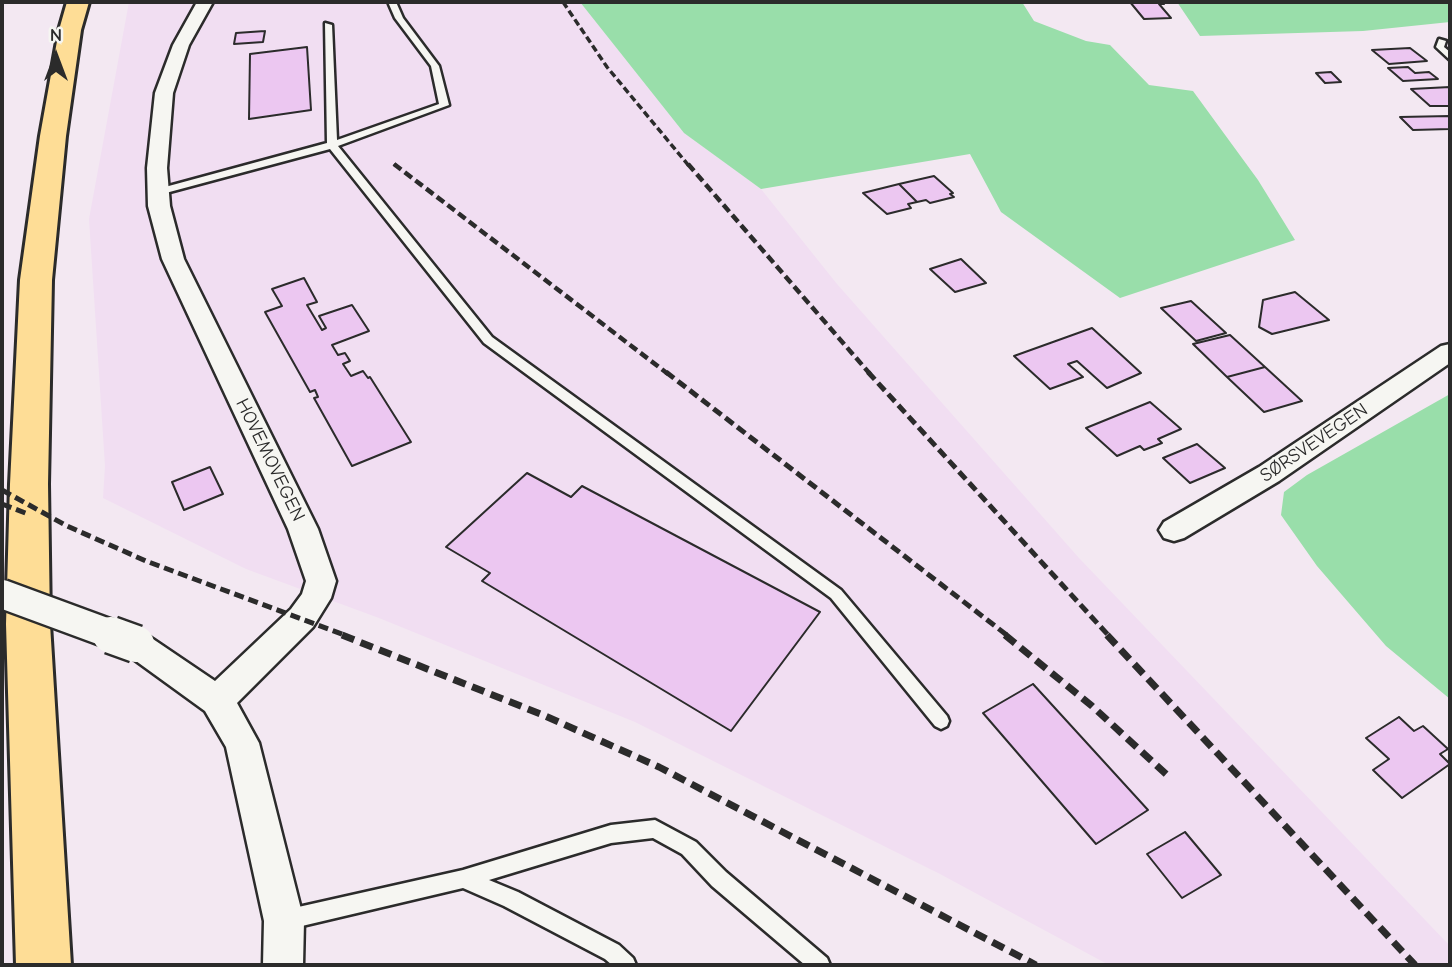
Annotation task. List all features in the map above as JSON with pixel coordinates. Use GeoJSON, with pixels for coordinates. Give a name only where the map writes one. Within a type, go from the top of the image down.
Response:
{"type":"FeatureCollection","features":[{"type":"Feature","properties":{"kind":"highway"},"geometry":{"type":"LineString","coordinates":[[43,965],[28,624],[35,294],[53,136],[70,30],[78,2]]}},
{"type":"Feature","properties":{"kind":"street","name":"HOVEMOVEGEN"},"geometry":{"type":"LineString","coordinates":[[205,2],[181,45],[164,93],[157,167],[158,192],[173,259],[287,494],[313,552],[321,581],[316,598],[302,618],[218,701]]}},
{"type":"Feature","properties":{"kind":"street","name":"SØRSVEVEGEN"},"geometry":{"type":"LineString","coordinates":[[1174,530],[1269,474],[1450,352]]}},
{"type":"Feature","properties":{"kind":"street"},"geometry":{"type":"LineString","coordinates":[[2,594],[136,644],[218,701],[242,743],[284,921],[283,965]]}},
{"type":"Feature","properties":{"kind":"lane"},"geometry":{"type":"LineString","coordinates":[[158,192],[332,145],[444,105],[435,66],[400,18],[392,2]]}},
{"type":"Feature","properties":{"kind":"lane"},"geometry":{"type":"LineString","coordinates":[[328,25],[332,145],[488,340],[836,594],[941,721]]}},
{"type":"Feature","properties":{"kind":"lane"},"geometry":{"type":"LineString","coordinates":[[1442,41],[1440,47],[1450,57]]}},
{"type":"Feature","properties":{"kind":"lane"},"geometry":{"type":"LineString","coordinates":[[284,921],[463,879],[611,834],[655,829],[689,848],[719,878],[820,965]]}},
{"type":"Feature","properties":{"kind":"lane"},"geometry":{"type":"LineString","coordinates":[[463,879],[512,899],[612,952],[626,965]]}},
{"type":"Feature","properties":{"kind":"shaded area"},"geometry":{"type":"Polygon","coordinates":[[[129,2],[580,2],[684,133],[761,189],[837,284],[1079,558],[1450,946],[1450,965],[1109,965],[940,874],[635,722],[379,618],[246,569],[103,498],[105,466],[89,219],[129,2]]]}},
{"type":"Feature","properties":{"kind":"green space"},"geometry":{"type":"Polygon","coordinates":[[[580,2],[1022,2],[1034,21],[1086,41],[1110,45],[1149,85],[1193,91],[1258,180],[1295,240],[1120,298],[1001,212],[970,154],[761,189],[684,133],[580,2]]]}},
{"type":"Feature","properties":{"kind":"green space"},"geometry":{"type":"Polygon","coordinates":[[[1177,2],[1450,2],[1450,22],[1363,31],[1200,36],[1177,2]]]}},
{"type":"Feature","properties":{"kind":"green space"},"geometry":{"type":"Polygon","coordinates":[[[1450,394],[1450,699],[1386,646],[1317,566],[1281,515],[1284,492],[1307,475],[1450,394]]]}},
{"type":"Feature","properties":{"kind":"building"},"geometry":{"type":"Polygon","coordinates":[[[1130,2],[1162,2],[1164,4],[1159,4],[1171,18],[1144,19],[1130,2]]]}},
{"type":"Feature","properties":{"kind":"building"},"geometry":{"type":"Polygon","coordinates":[[[265,31],[263,42],[234,44],[236,33],[265,31]]]}},
{"type":"Feature","properties":{"kind":"building"},"geometry":{"type":"Polygon","coordinates":[[[307,47],[311,110],[249,119],[250,54],[307,47]]]}},
{"type":"Feature","properties":{"kind":"building"},"geometry":{"type":"Polygon","coordinates":[[[1410,48],[1427,61],[1389,64],[1372,50],[1410,48]]]}},
{"type":"Feature","properties":{"kind":"building"},"geometry":{"type":"Polygon","coordinates":[[[1408,67],[1415,73],[1429,72],[1438,79],[1403,81],[1388,68],[1408,67]]]}},
{"type":"Feature","properties":{"kind":"building"},"geometry":{"type":"Polygon","coordinates":[[[1331,72],[1341,82],[1325,83],[1316,73],[1331,72]]]}},
{"type":"Feature","properties":{"kind":"building"},"geometry":{"type":"Polygon","coordinates":[[[1450,87],[1450,106],[1430,106],[1411,89],[1450,87]]]}},
{"type":"Feature","properties":{"kind":"building"},"geometry":{"type":"Polygon","coordinates":[[[1450,116],[1450,129],[1413,130],[1400,117],[1450,116]]]}},
{"type":"Feature","properties":{"kind":"building"},"geometry":{"type":"Polygon","coordinates":[[[934,176],[954,197],[930,203],[926,200],[917,202],[899,184],[934,176]]]}},
{"type":"Feature","properties":{"kind":"building"},"geometry":{"type":"Polygon","coordinates":[[[899,184],[917,202],[908,204],[911,208],[887,214],[863,193],[899,184]]]}},
{"type":"Feature","properties":{"kind":"building"},"geometry":{"type":"Polygon","coordinates":[[[961,259],[986,283],[955,292],[930,269],[961,259]]]}},
{"type":"Feature","properties":{"kind":"building"},"geometry":{"type":"Polygon","coordinates":[[[304,278],[317,302],[307,305],[322,330],[326,328],[319,316],[352,305],[369,331],[332,345],[338,355],[345,353],[350,361],[343,364],[351,376],[363,371],[370,377],[411,442],[352,466],[314,398],[318,397],[315,390],[310,392],[265,312],[282,306],[272,289],[304,278]]]}},
{"type":"Feature","properties":{"kind":"building"},"geometry":{"type":"Polygon","coordinates":[[[1295,292],[1329,320],[1272,334],[1259,327],[1263,300],[1295,292]]]}},
{"type":"Feature","properties":{"kind":"building"},"geometry":{"type":"Polygon","coordinates":[[[1191,301],[1226,333],[1196,341],[1161,308],[1191,301]]]}},
{"type":"Feature","properties":{"kind":"building"},"geometry":{"type":"Polygon","coordinates":[[[1092,328],[1141,373],[1107,388],[1077,361],[1068,364],[1083,377],[1050,389],[1014,356],[1092,328]]]}},
{"type":"Feature","properties":{"kind":"building"},"geometry":{"type":"Polygon","coordinates":[[[1230,335],[1265,367],[1227,377],[1193,344],[1230,335]]]}},
{"type":"Feature","properties":{"kind":"building"},"geometry":{"type":"Polygon","coordinates":[[[1265,367],[1302,401],[1264,412],[1227,377],[1265,367]]]}},
{"type":"Feature","properties":{"kind":"building"},"geometry":{"type":"Polygon","coordinates":[[[1150,402],[1181,429],[1158,439],[1162,443],[1144,450],[1140,446],[1117,456],[1086,428],[1150,402]]]}},
{"type":"Feature","properties":{"kind":"building"},"geometry":{"type":"Polygon","coordinates":[[[1197,444],[1225,468],[1190,483],[1163,458],[1197,444]]]}},
{"type":"Feature","properties":{"kind":"building"},"geometry":{"type":"Polygon","coordinates":[[[210,467],[223,494],[184,510],[172,482],[210,467]]]}},
{"type":"Feature","properties":{"kind":"building"},"geometry":{"type":"Polygon","coordinates":[[[527,473],[571,497],[582,486],[820,612],[731,731],[482,581],[490,573],[446,547],[527,473]]]}},
{"type":"Feature","properties":{"kind":"building"},"geometry":{"type":"Polygon","coordinates":[[[1033,684],[1148,810],[1096,844],[983,713],[1033,684]]]}},
{"type":"Feature","properties":{"kind":"building"},"geometry":{"type":"Polygon","coordinates":[[[1399,717],[1414,731],[1423,726],[1448,749],[1440,754],[1450,764],[1402,798],[1373,770],[1389,759],[1366,738],[1399,717]]]}},
{"type":"Feature","properties":{"kind":"building"},"geometry":{"type":"Polygon","coordinates":[[[1185,832],[1221,875],[1182,898],[1147,854],[1185,832]]]}},
{"type":"Feature","properties":{"kind":"railway"},"geometry":{"type":"LineString","coordinates":[[563,2],[607,67],[689,166]]}},
{"type":"Feature","properties":{"kind":"railway"},"geometry":{"type":"LineString","coordinates":[[396,166],[394,164],[668,374]]}},
{"type":"Feature","properties":{"kind":"railway"},"geometry":{"type":"LineString","coordinates":[[688,164],[870,374]]}},
{"type":"Feature","properties":{"kind":"railway"},"geometry":{"type":"LineString","coordinates":[[666,372],[1008,636]]}},
{"type":"Feature","properties":{"kind":"railway"},"geometry":{"type":"LineString","coordinates":[[868,372],[1109,636]]}},
{"type":"Feature","properties":{"kind":"railway"},"geometry":{"type":"LineString","coordinates":[[2,490],[67,526],[146,561],[347,636]]}},
{"type":"Feature","properties":{"kind":"railway"},"geometry":{"type":"LineString","coordinates":[[2,504],[28,514]]}},
{"type":"Feature","properties":{"kind":"railway"},"geometry":{"type":"LineString","coordinates":[[342,635],[543,715],[659,767],[1036,965]]}},
{"type":"Feature","properties":{"kind":"railway"},"geometry":{"type":"LineString","coordinates":[[1005,635],[1092,706],[1167,775]]}},
{"type":"Feature","properties":{"kind":"railway"},"geometry":{"type":"LineString","coordinates":[[1107,635],[1415,965]]}}]}
